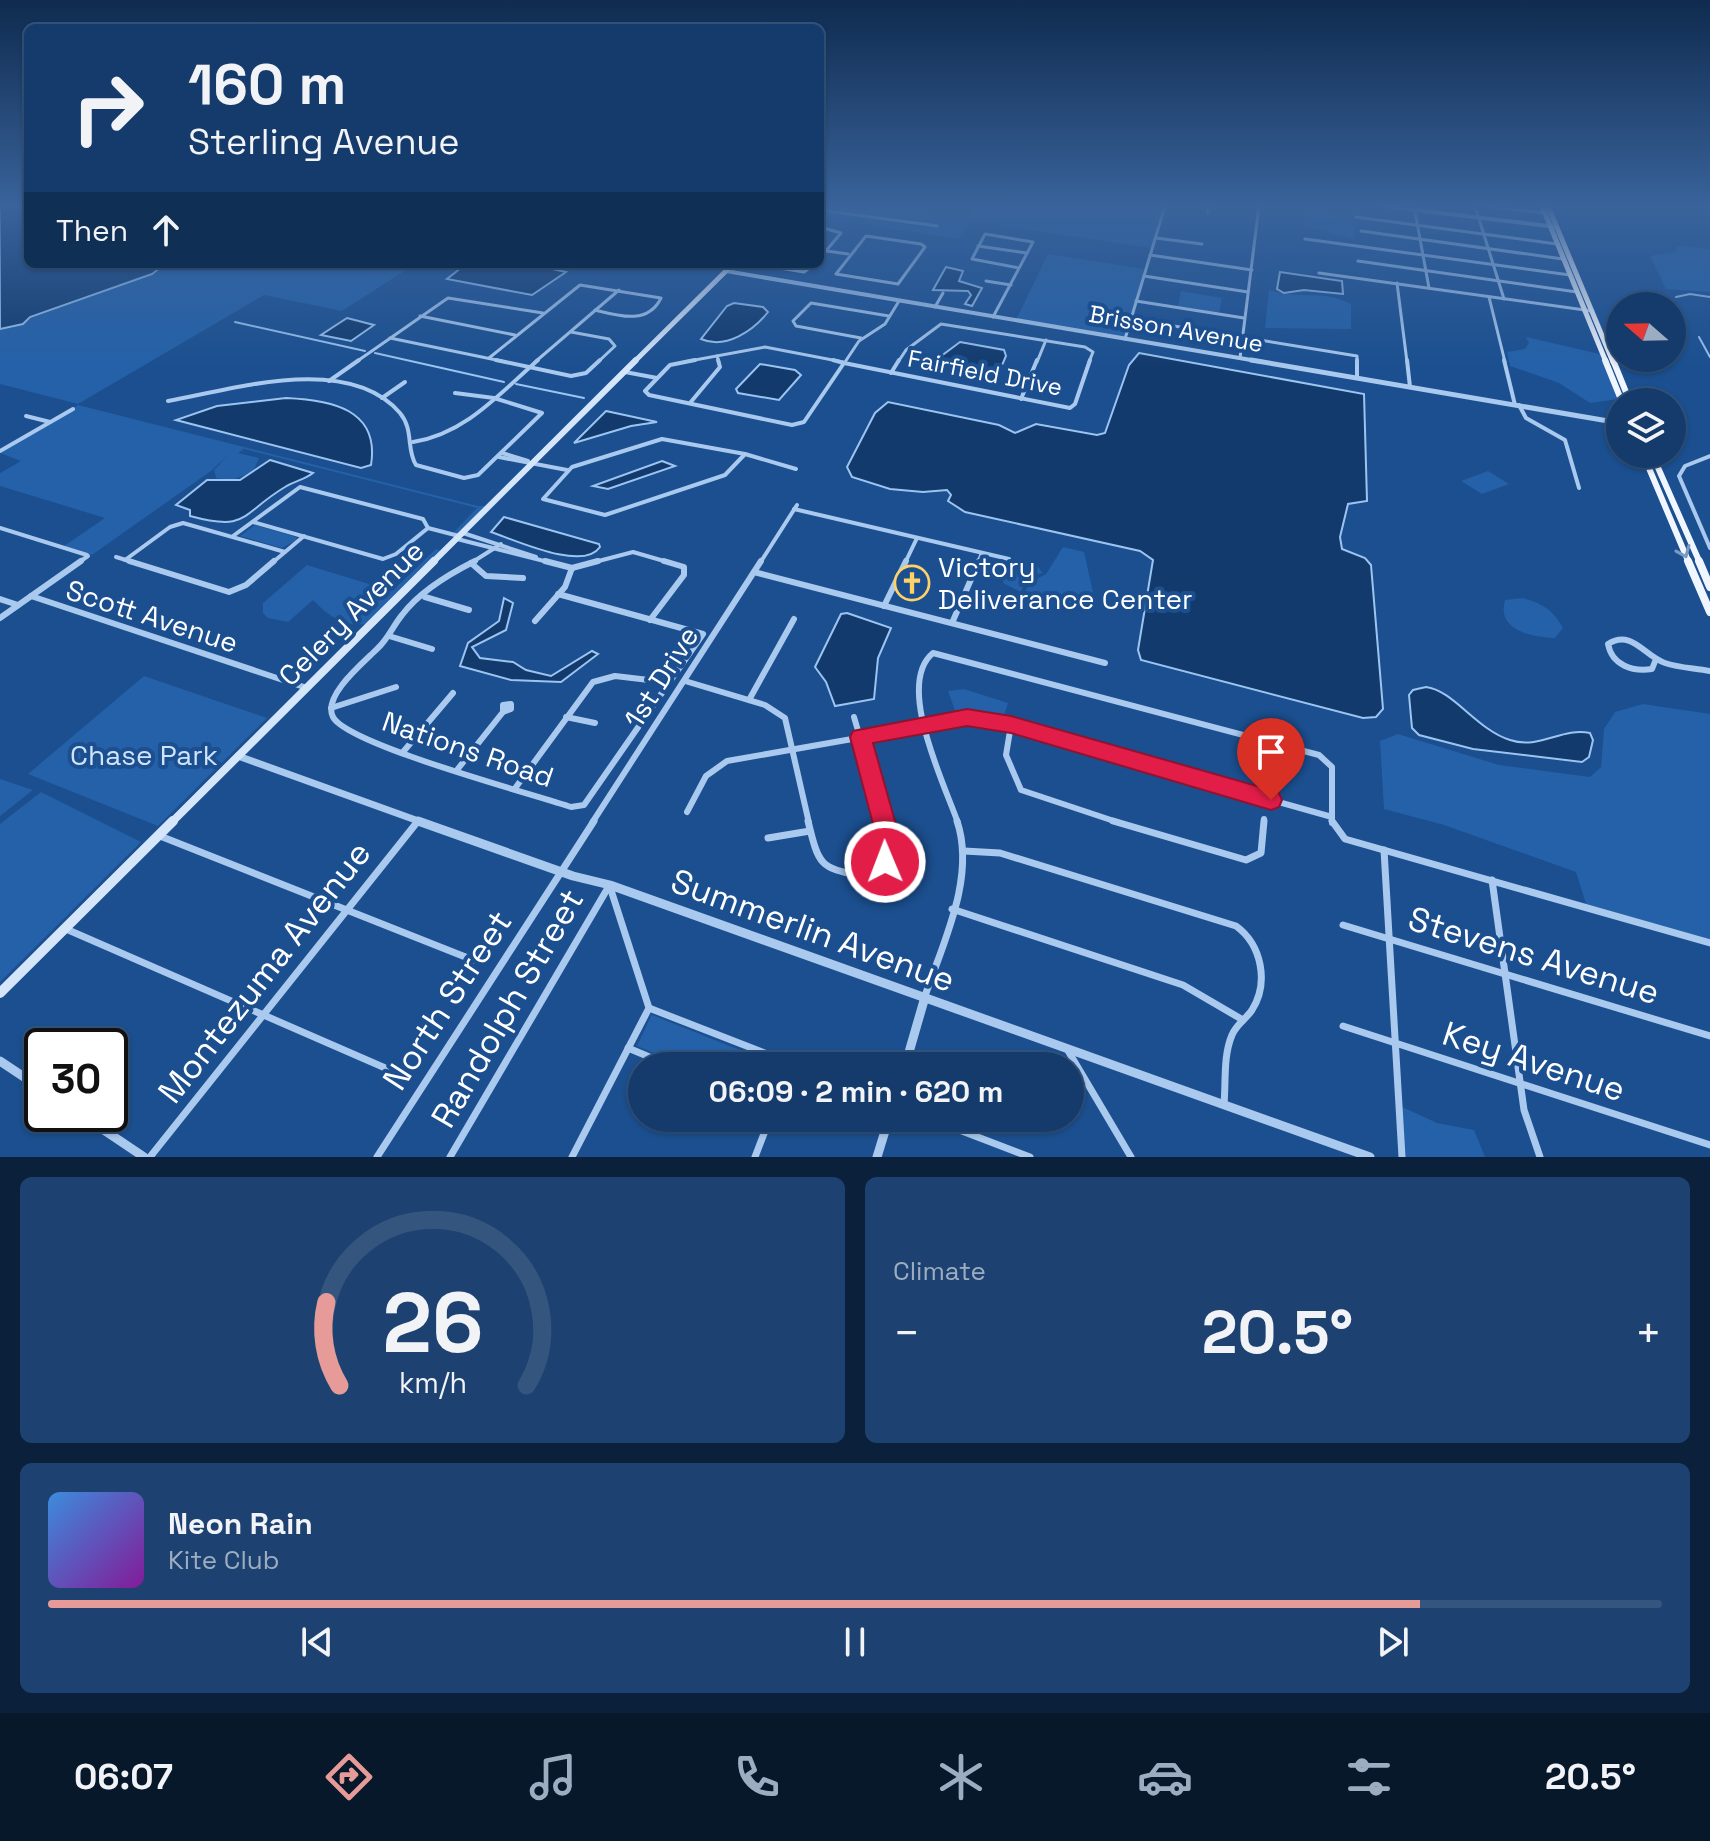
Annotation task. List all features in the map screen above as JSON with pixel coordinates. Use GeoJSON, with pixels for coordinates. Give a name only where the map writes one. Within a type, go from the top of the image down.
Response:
{"type":"FeatureCollection","features":[{"type":"Feature","properties":{"kind":"main road"},"geometry":{"type":"LineString","coordinates":[[1563,260],[1616,388]]}},
{"type":"Feature","properties":{"kind":"main road"},"geometry":{"type":"LineString","coordinates":[[1564,260],[1579,280]]}},
{"type":"Feature","properties":{"kind":"main road"},"geometry":{"type":"LineString","coordinates":[[1570,260],[1624,388]]}},
{"type":"Feature","properties":{"kind":"main road","name":"Celery Avenue"},"geometry":{"type":"LineString","coordinates":[[0,993],[729,268]]}},
{"type":"Feature","properties":{"kind":"main road"},"geometry":{"type":"LineString","coordinates":[[1649,468],[1710,612]]}},
{"type":"Feature","properties":{"kind":"main road"},"geometry":{"type":"LineString","coordinates":[[1658,468],[1710,587]]}},
{"type":"Feature","properties":{"kind":"street"},"geometry":{"type":"LineString","coordinates":[[844,260],[836,270],[838,275],[894,285],[900,283],[916,260]]}},
{"type":"Feature","properties":{"kind":"street"},"geometry":{"type":"LineString","coordinates":[[977,260],[1019,268]]}},
{"type":"Feature","properties":{"kind":"street"},"geometry":{"type":"LineString","coordinates":[[993,317],[1023,260]]}},
{"type":"Feature","properties":{"kind":"street"},"geometry":{"type":"LineString","coordinates":[[1125,339],[1149,260]]}},
{"type":"Feature","properties":{"kind":"street"},"geometry":{"type":"LineString","coordinates":[[1184,260],[1252,270]]}},
{"type":"Feature","properties":{"kind":"street"},"geometry":{"type":"LineString","coordinates":[[1240,358],[1253,260]]}},
{"type":"Feature","properties":{"kind":"street"},"geometry":{"type":"LineString","coordinates":[[1424,260],[1429,288]]}},
{"type":"Feature","properties":{"kind":"street"},"geometry":{"type":"LineString","coordinates":[[1462,260],[1570,275]]}},
{"type":"Feature","properties":{"kind":"street"},"geometry":{"type":"LineString","coordinates":[[1493,260],[1504,299]]}},
{"type":"Feature","properties":{"kind":"street"},"geometry":{"type":"LineString","coordinates":[[1358,261],[1577,292]]}},
{"type":"Feature","properties":{"kind":"street"},"geometry":{"type":"LineString","coordinates":[[779,268],[804,272],[810,268]]}},
{"type":"Feature","properties":{"kind":"street","name":"Brisson Avenue"},"geometry":{"type":"LineString","coordinates":[[726,271],[1606,421]]}},
{"type":"Feature","properties":{"kind":"street"},"geometry":{"type":"LineString","coordinates":[[1319,273],[1592,311]]}},
{"type":"Feature","properties":{"kind":"street"},"geometry":{"type":"LineString","coordinates":[[1144,276],[1248,292]]}},
{"type":"Feature","properties":{"kind":"street"},"geometry":{"type":"LineString","coordinates":[[986,281],[1011,285]]}},
{"type":"Feature","properties":{"kind":"street"},"geometry":{"type":"LineString","coordinates":[[1397,283],[1410,387]]}},
{"type":"Feature","properties":{"kind":"street"},"geometry":{"type":"LineString","coordinates":[[489,359],[580,285],[657,296],[661,300],[647,315],[638,318],[595,310]]}},
{"type":"Feature","properties":{"kind":"street"},"geometry":{"type":"LineString","coordinates":[[413,442],[448,434],[619,289]]}},
{"type":"Feature","properties":{"kind":"street"},"geometry":{"type":"LineString","coordinates":[[935,307],[943,293]]}},
{"type":"Feature","properties":{"kind":"street"},"geometry":{"type":"LineString","coordinates":[[329,381],[420,316],[454,297],[544,313]]}},
{"type":"Feature","properties":{"kind":"street"},"geometry":{"type":"LineString","coordinates":[[1489,297],[1517,405],[1526,418],[1565,440],[1579,488]]}},
{"type":"Feature","properties":{"kind":"street"},"geometry":{"type":"LineString","coordinates":[[626,370],[658,377],[646,394],[796,425],[804,422],[861,338],[883,325],[899,301]]}},
{"type":"Feature","properties":{"kind":"street"},"geometry":{"type":"LineString","coordinates":[[1136,301],[1244,318]]}},
{"type":"Feature","properties":{"kind":"street"},"geometry":{"type":"LineString","coordinates":[[861,338],[792,323],[811,303],[889,316]]}},
{"type":"Feature","properties":{"kind":"street"},"geometry":{"type":"LineString","coordinates":[[420,316],[516,336]]}},
{"type":"Feature","properties":{"kind":"street"},"geometry":{"type":"LineString","coordinates":[[1131,319],[1357,356],[1357,378]]}},
{"type":"Feature","properties":{"kind":"street","name":"Fairfield Drive"},"geometry":{"type":"LineString","coordinates":[[658,377],[670,365],[765,347],[844,362],[891,373],[1066,408],[1075,404],[1092,350],[941,324],[906,350],[891,373]]}},
{"type":"Feature","properties":{"kind":"street"},"geometry":{"type":"LineString","coordinates":[[390,338],[571,376],[583,375],[615,346],[609,339],[571,332]]}},
{"type":"Feature","properties":{"kind":"street"},"geometry":{"type":"LineString","coordinates":[[1021,399],[1046,340]]}},
{"type":"Feature","properties":{"kind":"street"},"geometry":{"type":"LineString","coordinates":[[689,404],[720,367],[717,356]]}},
{"type":"Feature","properties":{"kind":"street"},"geometry":{"type":"LineString","coordinates":[[168,401],[268,381],[329,381],[382,398],[403,416],[413,442],[410,455],[416,465],[464,478],[478,475],[542,413],[494,398],[455,393]]}},
{"type":"Feature","properties":{"kind":"street"},"geometry":{"type":"LineString","coordinates":[[382,398],[405,382]]}},
{"type":"Feature","properties":{"kind":"street"},"geometry":{"type":"LineString","coordinates":[[0,451],[73,409]]}},
{"type":"Feature","properties":{"kind":"street"},"geometry":{"type":"LineString","coordinates":[[26,416],[51,422]]}},
{"type":"Feature","properties":{"kind":"street"},"geometry":{"type":"LineString","coordinates":[[745,454],[725,475],[602,516],[544,501],[544,495],[567,470],[666,438],[745,454],[796,469]]}},
{"type":"Feature","properties":{"kind":"street"},"geometry":{"type":"LineString","coordinates":[[500,455],[567,470]]}},
{"type":"Feature","properties":{"kind":"street"},"geometry":{"type":"LineString","coordinates":[[1710,456],[1685,466],[1679,476],[1710,548]]}},
{"type":"Feature","properties":{"kind":"street"},"geometry":{"type":"LineString","coordinates":[[233,536],[300,487],[423,519],[428,528],[501,544],[572,568],[633,552],[684,567],[684,575],[650,620],[558,594]]}},
{"type":"Feature","properties":{"kind":"street","name":"1st Drive"},"geometry":{"type":"LineString","coordinates":[[561,871],[796,507],[917,538]]}},
{"type":"Feature","properties":{"kind":"street"},"geometry":{"type":"LineString","coordinates":[[252,522],[383,559],[392,557],[428,528]]}},
{"type":"Feature","properties":{"kind":"street"},"geometry":{"type":"LineString","coordinates":[[125,560],[176,524],[189,524],[286,552]]}},
{"type":"Feature","properties":{"kind":"street"},"geometry":{"type":"LineString","coordinates":[[0,528],[88,556],[0,618]]}},
{"type":"Feature","properties":{"kind":"street"},"geometry":{"type":"LineString","coordinates":[[116,557],[229,592],[240,589],[304,536]]}},
{"type":"Feature","properties":{"kind":"street"},"geometry":{"type":"LineString","coordinates":[[460,536],[495,550],[537,557]]}},
{"type":"Feature","properties":{"kind":"street"},"geometry":{"type":"LineString","coordinates":[[884,606],[917,538],[1009,559]]}},
{"type":"Feature","properties":{"kind":"street"},"geometry":{"type":"LineString","coordinates":[[331,708],[333,699],[346,681],[389,636],[409,606],[452,573],[501,544]]}},
{"type":"Feature","properties":{"kind":"street"},"geometry":{"type":"LineString","coordinates":[[952,623],[982,553]]}},
{"type":"Feature","properties":{"kind":"street"},"geometry":{"type":"LineString","coordinates":[[471,563],[486,576],[523,578]]}},
{"type":"Feature","properties":{"kind":"street"},"geometry":{"type":"LineString","coordinates":[[535,621],[558,594],[572,568]]}},
{"type":"Feature","properties":{"kind":"street"},"geometry":{"type":"LineString","coordinates":[[754,572],[1105,663]]}},
{"type":"Feature","properties":{"kind":"street","name":"Scott Avenue"},"geometry":{"type":"LineString","coordinates":[[31,596],[307,688]]}},
{"type":"Feature","properties":{"kind":"street"},"geometry":{"type":"LineString","coordinates":[[424,597],[469,610]]}},
{"type":"Feature","properties":{"kind":"street"},"geometry":{"type":"LineString","coordinates":[[0,599],[19,605]]}},
{"type":"Feature","properties":{"kind":"street"},"geometry":{"type":"LineString","coordinates":[[749,700],[794,619]]}},
{"type":"Feature","properties":{"kind":"street","name":"Nations Road"},"geometry":{"type":"LineString","coordinates":[[331,708],[333,717],[344,730],[571,807],[584,805],[666,682],[703,634],[650,620]]}},
{"type":"Feature","properties":{"kind":"street"},"geometry":{"type":"LineString","coordinates":[[389,636],[432,649]]}},
{"type":"Feature","properties":{"kind":"street"},"geometry":{"type":"LineString","coordinates":[[1656,659],[1655,667],[1649,670],[1631,668],[1611,655],[1608,644],[1614,639],[1631,641],[1645,648],[1656,659],[1710,671]]}},
{"type":"Feature","properties":{"kind":"street"},"geometry":{"type":"LineString","coordinates":[[909,1052],[962,876],[964,851],[960,826],[916,692],[919,665],[926,655],[938,653],[1319,755],[1332,767],[1332,817],[1339,835],[1710,943]]}},
{"type":"Feature","properties":{"kind":"street"},"geometry":{"type":"LineString","coordinates":[[516,787],[566,717],[598,679],[615,676],[666,682]]}},
{"type":"Feature","properties":{"kind":"street"},"geometry":{"type":"LineString","coordinates":[[685,681],[749,700],[785,718],[816,855],[827,868],[870,878],[878,873],[885,862],[888,839],[854,717]]}},
{"type":"Feature","properties":{"kind":"street"},"geometry":{"type":"LineString","coordinates":[[331,708],[396,687]]}},
{"type":"Feature","properties":{"kind":"street"},"geometry":{"type":"LineString","coordinates":[[403,752],[453,693]]}},
{"type":"Feature","properties":{"kind":"street"},"geometry":{"type":"LineString","coordinates":[[457,770],[503,712]]}},
{"type":"Feature","properties":{"kind":"street"},"geometry":{"type":"LineString","coordinates":[[566,717],[595,723]]}},
{"type":"Feature","properties":{"kind":"street"},"geometry":{"type":"LineString","coordinates":[[687,812],[706,776],[719,764],[977,717],[1332,817]]}},
{"type":"Feature","properties":{"kind":"street"},"geometry":{"type":"LineString","coordinates":[[1011,725],[1006,755],[1021,790],[1034,797],[1246,860],[1261,853],[1264,819]]}},
{"type":"Feature","properties":{"kind":"street","name":"Summerlin Avenue"},"geometry":{"type":"LineString","coordinates":[[238,756],[561,871],[610,885],[1370,1157]]}},
{"type":"Feature","properties":{"kind":"street","name":"Montezuma Avenue"},"geometry":{"type":"LineString","coordinates":[[147,1157],[418,820]]}},
{"type":"Feature","properties":{"kind":"street"},"geometry":{"type":"LineString","coordinates":[[768,838],[810,831]]}},
{"type":"Feature","properties":{"kind":"street"},"geometry":{"type":"LineString","coordinates":[[159,835],[473,960]]}},
{"type":"Feature","properties":{"kind":"street"},"geometry":{"type":"LineString","coordinates":[[1384,850],[1402,1157]]}},
{"type":"Feature","properties":{"kind":"street"},"geometry":{"type":"LineString","coordinates":[[964,851],[1008,855],[1236,926],[1252,937],[1259,953],[1259,986],[1252,1011],[1233,1032],[1224,1104]]}},
{"type":"Feature","properties":{"kind":"street","name":"North Street"},"geometry":{"type":"LineString","coordinates":[[377,1157],[561,871]]}},
{"type":"Feature","properties":{"kind":"street"},"geometry":{"type":"LineString","coordinates":[[1492,880],[1519,1083],[1524,1110],[1540,1157]]}},
{"type":"Feature","properties":{"kind":"street"},"geometry":{"type":"LineString","coordinates":[[572,1157],[649,1008],[610,885]]}},
{"type":"Feature","properties":{"kind":"street","name":"Randolph Street"},"geometry":{"type":"LineString","coordinates":[[450,1157],[610,885]]}},
{"type":"Feature","properties":{"kind":"street"},"geometry":{"type":"LineString","coordinates":[[952,909],[1183,985],[1243,1020]]}},
{"type":"Feature","properties":{"kind":"street","name":"Stevens Avenue"},"geometry":{"type":"LineString","coordinates":[[1343,925],[1710,1036]]}},
{"type":"Feature","properties":{"kind":"street"},"geometry":{"type":"LineString","coordinates":[[65,929],[399,1074]]}},
{"type":"Feature","properties":{"kind":"street"},"geometry":{"type":"LineString","coordinates":[[649,1008],[760,1052]]}},
{"type":"Feature","properties":{"kind":"street","name":"Key Avenue"},"geometry":{"type":"LineString","coordinates":[[1343,1026],[1710,1145]]}},
{"type":"Feature","properties":{"kind":"street"},"geometry":{"type":"LineString","coordinates":[[628,1048],[638,1052]]}},
{"type":"Feature","properties":{"kind":"street"},"geometry":{"type":"LineString","coordinates":[[1067,1048],[1131,1157]]}},
{"type":"Feature","properties":{"kind":"street"},"geometry":{"type":"LineString","coordinates":[[0,1061],[24,1077]]}},
{"type":"Feature","properties":{"kind":"street"},"geometry":{"type":"LineString","coordinates":[[108,1132],[147,1157]]}},
{"type":"Feature","properties":{"kind":"street"},"geometry":{"type":"LineString","coordinates":[[755,1157],[765,1132]]}},
{"type":"Feature","properties":{"kind":"street"},"geometry":{"type":"LineString","coordinates":[[877,1157],[885,1132]]}},
{"type":"Feature","properties":{"kind":"street"},"geometry":{"type":"LineString","coordinates":[[965,1132],[1030,1157]]}},
{"type":"Feature","properties":{"kind":"green space"},"geometry":{"type":"Polygon","coordinates":[[[1045,260],[1086,260],[1144,269],[1124,338],[1016,320],[1045,260]]]}},
{"type":"Feature","properties":{"kind":"green space"},"geometry":{"type":"Polygon","coordinates":[[[1652,260],[1710,260],[1710,292],[1666,289],[1652,260]]]}},
{"type":"Feature","properties":{"kind":"green space"},"geometry":{"type":"Polygon","coordinates":[[[162,268],[409,268],[342,311],[264,295],[78,404],[0,384],[0,330],[24,325],[31,318],[153,275],[162,268]]]}},
{"type":"Feature","properties":{"kind":"green space"},"geometry":{"type":"Polygon","coordinates":[[[1269,290],[1330,297],[1351,304],[1351,329],[1265,328],[1269,290]]]}},
{"type":"Feature","properties":{"kind":"green space"},"geometry":{"type":"Polygon","coordinates":[[[1181,291],[1222,298],[1219,313],[1178,306],[1181,291]]]}},
{"type":"Feature","properties":{"kind":"green space"},"geometry":{"type":"Polygon","coordinates":[[[1526,337],[1600,354],[1614,388],[1606,388],[1606,401],[1590,403],[1559,383],[1510,366],[1507,352],[1525,349],[1529,343],[1526,337]]]}},
{"type":"Feature","properties":{"kind":"green space"},"geometry":{"type":"Polygon","coordinates":[[[78,405],[487,506],[459,534],[453,533],[477,508],[244,449],[238,453],[259,458],[253,472],[232,480],[216,478],[214,470],[228,455],[211,471],[92,555],[64,546],[105,518],[0,486],[0,473],[21,461],[0,453],[78,405]]]}},
{"type":"Feature","properties":{"kind":"green space"},"geometry":{"type":"Polygon","coordinates":[[[1488,471],[1509,484],[1482,494],[1461,481],[1488,471]]]}},
{"type":"Feature","properties":{"kind":"green space"},"geometry":{"type":"Polygon","coordinates":[[[255,525],[296,537],[297,540],[282,548],[240,536],[255,525]]]}},
{"type":"Feature","properties":{"kind":"green space"},"geometry":{"type":"Polygon","coordinates":[[[1063,547],[1084,552],[1093,592],[1087,603],[1052,608],[1037,605],[1023,594],[1032,581],[1046,574],[1063,547]]]}},
{"type":"Feature","properties":{"kind":"green space"},"geometry":{"type":"Polygon","coordinates":[[[436,549],[442,551],[369,623],[345,623],[313,600],[288,622],[268,618],[263,613],[263,603],[307,565],[392,591],[436,549]]]}},
{"type":"Feature","properties":{"kind":"green space"},"geometry":{"type":"Polygon","coordinates":[[[1009,558],[1017,563],[1032,560],[1043,573],[1027,577],[1021,592],[1003,583],[1009,558]]]}},
{"type":"Feature","properties":{"kind":"green space"},"geometry":{"type":"Polygon","coordinates":[[[1522,598],[1541,605],[1555,616],[1563,628],[1555,638],[1527,634],[1506,619],[1505,600],[1522,598]]]}},
{"type":"Feature","properties":{"kind":"green space","name":"Chase Park"},"geometry":{"type":"Polygon","coordinates":[[[144,676],[267,718],[158,826],[28,774],[144,676]]]}},
{"type":"Feature","properties":{"kind":"green space"},"geometry":{"type":"Polygon","coordinates":[[[964,689],[1008,703],[1003,719],[978,714],[957,716],[948,691],[964,689]]]}},
{"type":"Feature","properties":{"kind":"green space"},"geometry":{"type":"Polygon","coordinates":[[[1643,704],[1710,714],[1710,940],[1586,904],[1576,872],[1444,825],[1384,809],[1380,741],[1398,734],[1499,765],[1590,777],[1601,767],[1604,729],[1615,712],[1643,704]]]}},
{"type":"Feature","properties":{"kind":"green space"},"geometry":{"type":"Polygon","coordinates":[[[0,779],[33,790],[0,816],[0,779]]]}},
{"type":"Feature","properties":{"kind":"green space"},"geometry":{"type":"Polygon","coordinates":[[[41,792],[141,842],[0,982],[0,824],[41,792]]]}},
{"type":"Feature","properties":{"kind":"green space"},"geometry":{"type":"Polygon","coordinates":[[[652,1014],[745,1052],[651,1052],[637,1046],[652,1014]]]}},
{"type":"Feature","properties":{"kind":"green space"},"geometry":{"type":"Polygon","coordinates":[[[1400,1106],[1437,1123],[1474,1130],[1485,1157],[1403,1157],[1400,1106]]]}},
{"type":"Feature","properties":{"kind":"shaded area"},"geometry":{"type":"Polygon","coordinates":[[[0,260],[24,260],[24,268],[160,268],[152,274],[30,317],[23,324],[0,329],[0,260]]]}},
{"type":"Feature","properties":{"kind":"shaded area"},"geometry":{"type":"Polygon","coordinates":[[[946,267],[963,271],[959,281],[982,288],[972,306],[965,304],[971,295],[968,291],[933,290],[946,267]]]}},
{"type":"Feature","properties":{"kind":"shaded area"},"geometry":{"type":"Polygon","coordinates":[[[461,268],[548,268],[566,272],[532,295],[447,279],[461,268]]]}},
{"type":"Feature","properties":{"kind":"shaded area"},"geometry":{"type":"Polygon","coordinates":[[[1280,272],[1342,281],[1343,294],[1304,290],[1284,293],[1277,289],[1280,272]]]}},
{"type":"Feature","properties":{"kind":"shaded area"},"geometry":{"type":"Polygon","coordinates":[[[734,303],[763,307],[768,312],[739,336],[720,342],[701,339],[727,306],[734,303]]]}},
{"type":"Feature","properties":{"kind":"shaded area"},"geometry":{"type":"Polygon","coordinates":[[[347,318],[374,325],[351,341],[321,335],[347,318]]]}},
{"type":"Feature","properties":{"kind":"shaded area"},"geometry":{"type":"Polygon","coordinates":[[[960,342],[1004,350],[1006,356],[999,372],[991,374],[932,363],[960,342]]]}},
{"type":"Feature","properties":{"kind":"shaded area"},"geometry":{"type":"Polygon","coordinates":[[[1139,353],[1364,394],[1367,501],[1348,504],[1340,537],[1342,549],[1365,558],[1371,565],[1383,709],[1376,717],[1363,718],[1141,660],[1138,650],[1153,560],[1140,551],[965,512],[948,501],[951,495],[947,490],[923,492],[890,489],[852,477],[847,467],[875,413],[888,402],[999,425],[1015,433],[1036,424],[1097,435],[1105,433],[1129,365],[1139,353]]]}},
{"type":"Feature","properties":{"kind":"shaded area"},"geometry":{"type":"Polygon","coordinates":[[[760,364],[795,370],[801,375],[779,400],[738,393],[736,389],[760,364]]]}},
{"type":"Feature","properties":{"kind":"shaded area"},"geometry":{"type":"Polygon","coordinates":[[[286,398],[320,401],[349,411],[368,431],[372,446],[371,465],[361,468],[176,420],[217,406],[286,398]]]}},
{"type":"Feature","properties":{"kind":"shaded area"},"geometry":{"type":"Polygon","coordinates":[[[606,411],[657,422],[631,426],[574,443],[606,411]]]}},
{"type":"Feature","properties":{"kind":"shaded area"},"geometry":{"type":"Polygon","coordinates":[[[270,460],[313,473],[285,487],[243,518],[234,521],[190,516],[190,510],[176,505],[207,480],[240,480],[270,460]]]}},
{"type":"Feature","properties":{"kind":"shaded area"},"geometry":{"type":"Polygon","coordinates":[[[662,461],[675,466],[608,489],[593,486],[662,461]]]}},
{"type":"Feature","properties":{"kind":"shaded area"},"geometry":{"type":"Polygon","coordinates":[[[504,517],[599,544],[600,547],[591,554],[579,556],[532,547],[491,532],[504,517]]]}},
{"type":"Feature","properties":{"kind":"shaded area"},"geometry":{"type":"Polygon","coordinates":[[[504,598],[513,603],[506,630],[472,647],[480,658],[513,662],[526,670],[551,676],[592,651],[598,654],[561,682],[511,680],[460,666],[468,643],[499,621],[504,598]]]}},
{"type":"Feature","properties":{"kind":"shaded area"},"geometry":{"type":"Polygon","coordinates":[[[847,613],[891,628],[878,658],[874,699],[835,706],[826,682],[815,667],[841,614],[847,613]]]}},
{"type":"Feature","properties":{"kind":"shaded area"},"geometry":{"type":"Polygon","coordinates":[[[1426,687],[1446,695],[1487,728],[1510,740],[1531,742],[1570,733],[1590,733],[1593,740],[1589,757],[1582,762],[1473,749],[1419,735],[1412,728],[1409,695],[1413,690],[1426,687]]]}},
{"type":"Feature","properties":{"kind":"waterway"},"geometry":{"type":"LineString","coordinates":[[1686,295],[1710,297]]}},
{"type":"Feature","properties":{"kind":"waterway"},"geometry":{"type":"LineString","coordinates":[[235,322],[365,351]]}},
{"type":"Feature","properties":{"kind":"waterway"},"geometry":{"type":"LineString","coordinates":[[1699,337],[1710,357]]}},
{"type":"Feature","properties":{"kind":"waterway"},"geometry":{"type":"LineString","coordinates":[[375,353],[504,382]]}},
{"type":"Feature","properties":{"kind":"waterway"},"geometry":{"type":"LineString","coordinates":[[516,384],[584,398]]}},
{"type":"Feature","properties":{"kind":"place","name":"Victory Deliverance Center"},"geometry":{"type":"Point","coordinates":[912,583]}},
{"type":"Feature","properties":{"kind":"route"},"geometry":{"type":"LineString","coordinates":[[885,862],[888,839],[860,737],[967,718],[987,718],[1271,800]]}}]}
